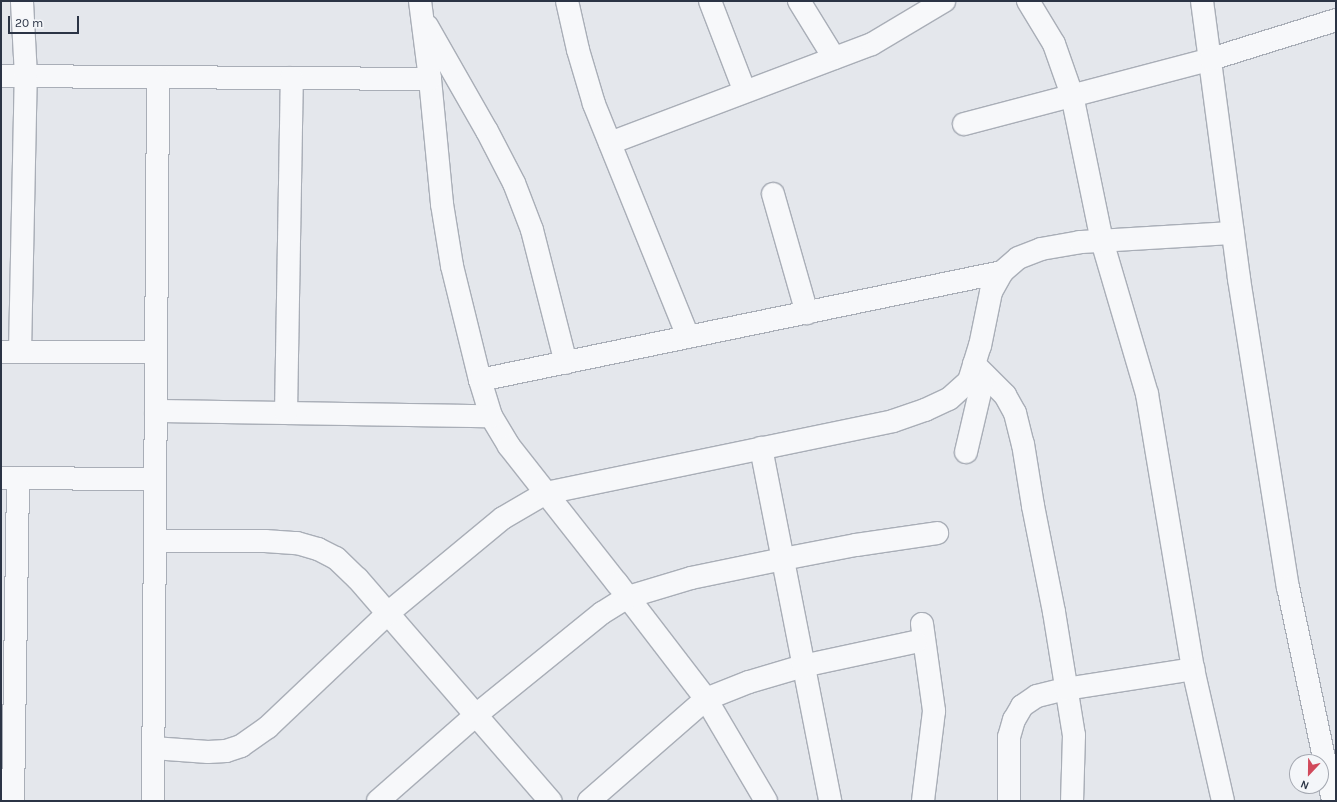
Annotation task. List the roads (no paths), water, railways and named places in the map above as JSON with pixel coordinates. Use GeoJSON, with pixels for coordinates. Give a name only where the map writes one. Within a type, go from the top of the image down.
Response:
{"type":"FeatureCollection","features":[{"type":"Feature","properties":{"kind":"street"},"geometry":{"type":"LineString","coordinates":[[22,1],[26,76],[10,352],[156,352]]}},
{"type":"Feature","properties":{"kind":"street"},"geometry":{"type":"LineString","coordinates":[[567,1],[578,50],[594,104],[688,337]]}},
{"type":"Feature","properties":{"kind":"street"},"geometry":{"type":"LineString","coordinates":[[710,1],[745,92]]}},
{"type":"Feature","properties":{"kind":"street"},"geometry":{"type":"LineString","coordinates":[[799,1],[834,58]]}},
{"type":"Feature","properties":{"kind":"street"},"geometry":{"type":"LineString","coordinates":[[610,143],[872,44],[944,1]]}},
{"type":"Feature","properties":{"kind":"street"},"geometry":{"type":"LineString","coordinates":[[1028,1],[1054,44],[1072,95],[1102,241],[1147,394],[1193,669],[1223,801]]}},
{"type":"Feature","properties":{"kind":"street"},"geometry":{"type":"LineString","coordinates":[[1202,1],[1211,59],[1233,233],[1288,587],[1333,801]]}},
{"type":"Feature","properties":{"kind":"street"},"geometry":{"type":"LineString","coordinates":[[421,9],[430,79],[442,204],[452,266],[480,380],[491,416],[509,446],[706,699],[766,801]]}},
{"type":"Feature","properties":{"kind":"street"},"geometry":{"type":"LineString","coordinates":[[421,9],[514,183],[532,230],[566,363]]}},
{"type":"Feature","properties":{"kind":"street"},"geometry":{"type":"LineString","coordinates":[[964,124],[1211,59],[1336,20]]}},
{"type":"Feature","properties":{"kind":"street"},"geometry":{"type":"LineString","coordinates":[[1,76],[430,79]]}},
{"type":"Feature","properties":{"kind":"street"},"geometry":{"type":"LineString","coordinates":[[153,801],[158,77]]}},
{"type":"Feature","properties":{"kind":"street"},"geometry":{"type":"LineString","coordinates":[[286,413],[292,78]]}},
{"type":"Feature","properties":{"kind":"street"},"geometry":{"type":"LineString","coordinates":[[773,194],[807,312]]}},
{"type":"Feature","properties":{"kind":"street"},"geometry":{"type":"LineString","coordinates":[[966,452],[979,369],[980,346],[991,292],[1002,272],[1018,258],[1041,249],[1080,242],[1233,233]]}},
{"type":"Feature","properties":{"kind":"street"},"geometry":{"type":"LineString","coordinates":[[480,380],[1002,272]]}},
{"type":"Feature","properties":{"kind":"street"},"geometry":{"type":"LineString","coordinates":[[979,369],[1005,395],[1015,413],[1023,444],[1033,506],[1054,612],[1074,735],[1072,801]]}},
{"type":"Feature","properties":{"kind":"street"},"geometry":{"type":"LineString","coordinates":[[153,748],[226,752],[241,746],[268,727],[388,613],[503,518],[546,493],[893,421],[925,410],[949,399],[969,381],[979,369]]}},
{"type":"Feature","properties":{"kind":"street"},"geometry":{"type":"LineString","coordinates":[[156,411],[491,416]]}},
{"type":"Feature","properties":{"kind":"street"},"geometry":{"type":"LineString","coordinates":[[761,448],[830,801]]}},
{"type":"Feature","properties":{"kind":"street"},"geometry":{"type":"LineString","coordinates":[[13,801],[10,478],[155,479]]}},
{"type":"Feature","properties":{"kind":"street"},"geometry":{"type":"LineString","coordinates":[[378,801],[476,715],[602,613],[628,597],[691,578],[856,545],[938,533]]}},
{"type":"Feature","properties":{"kind":"street"},"geometry":{"type":"LineString","coordinates":[[155,541],[264,541],[297,544],[318,549],[336,558],[358,579],[388,613],[550,801]]}},
{"type":"Feature","properties":{"kind":"street"},"geometry":{"type":"LineString","coordinates":[[589,801],[706,699],[749,682],[919,633],[934,711],[923,801]]}},
{"type":"Feature","properties":{"kind":"street"},"geometry":{"type":"LineString","coordinates":[[1009,801],[1009,737],[1014,720],[1022,706],[1037,696],[1066,689],[1193,669]]}}]}
